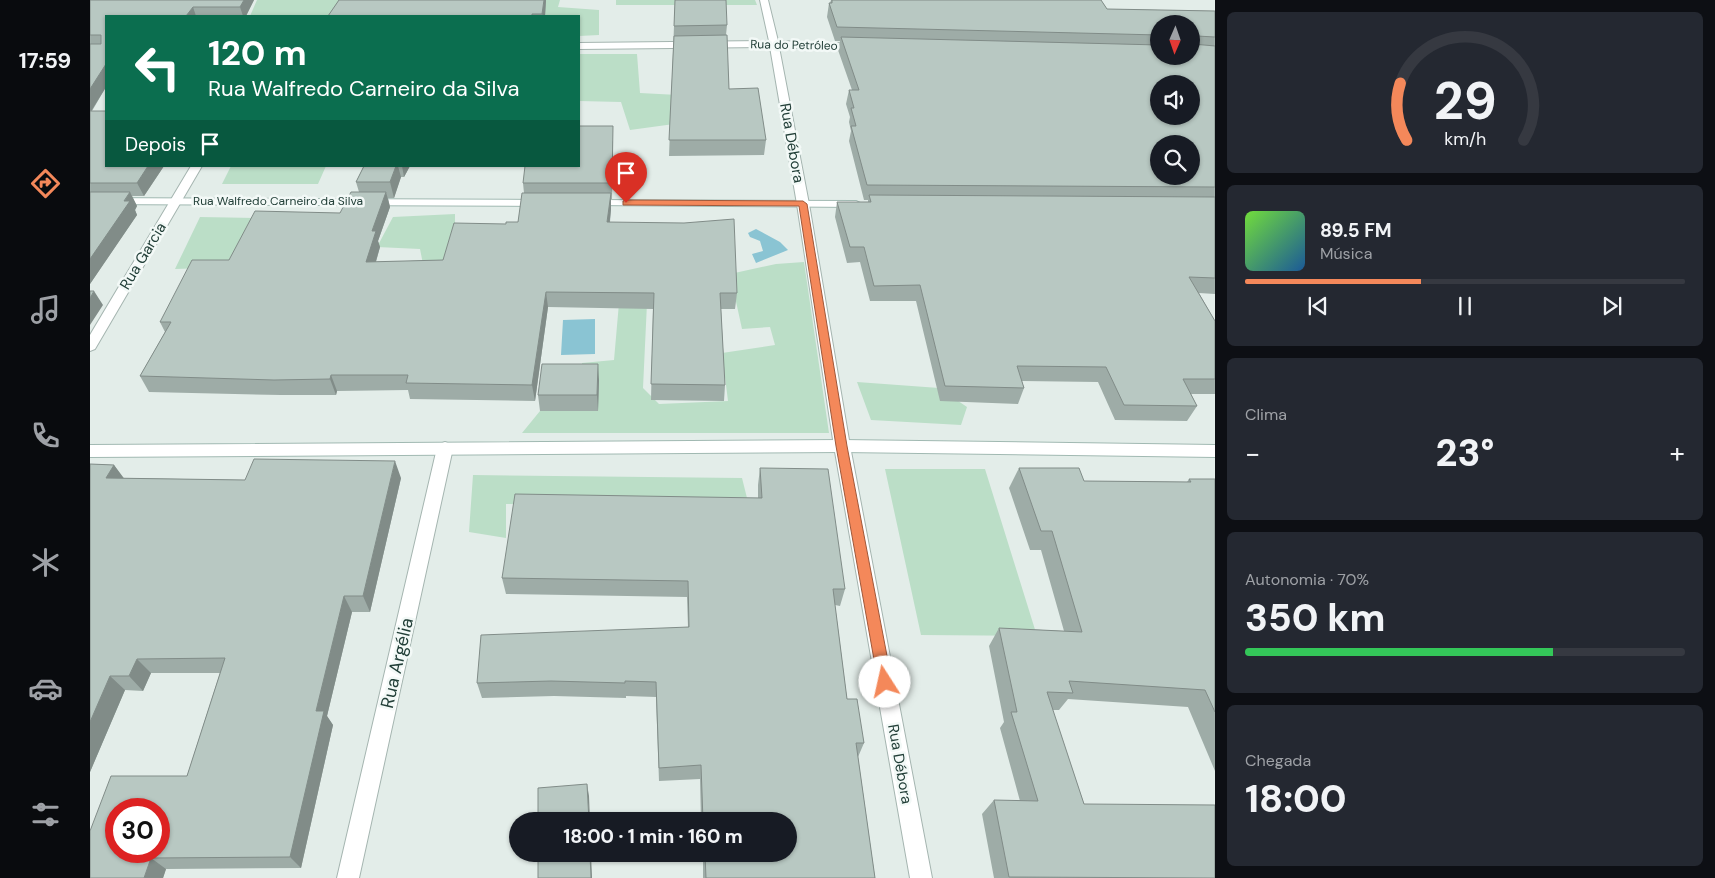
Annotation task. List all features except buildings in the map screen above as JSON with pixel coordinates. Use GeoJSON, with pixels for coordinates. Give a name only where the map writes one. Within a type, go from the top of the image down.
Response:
{"type":"FeatureCollection","features":[{"type":"Feature","properties":{"kind":"street","name":"Rua Débora"},"geometry":{"type":"LineString","coordinates":[[764,0],[774,44],[803,204],[842,446],[921,878]]}},
{"type":"Feature","properties":{"kind":"street","name":"Rua do Petróleo"},"geometry":{"type":"LineString","coordinates":[[580,46],[774,44],[872,47]]}},
{"type":"Feature","properties":{"kind":"street","name":"Rua Garcia"},"geometry":{"type":"LineString","coordinates":[[90,346],[196,167]]}},
{"type":"Feature","properties":{"kind":"street","name":"Rua Walfredo Carneiro da Silva"},"geometry":{"type":"LineString","coordinates":[[90,201],[554,203]]}},
{"type":"Feature","properties":{"kind":"street"},"geometry":{"type":"LineString","coordinates":[[584,203],[872,204]]}},
{"type":"Feature","properties":{"kind":"street"},"geometry":{"type":"LineString","coordinates":[[90,450],[842,446],[1215,451]]}},
{"type":"Feature","properties":{"kind":"street","name":"Rua Argélia"},"geometry":{"type":"LineString","coordinates":[[348,878],[445,448]]}},
{"type":"Feature","properties":{"kind":"green space"},"geometry":{"type":"Polygon","coordinates":[[[257,0],[560,0],[558,7],[599,10],[599,35],[580,36],[580,15],[250,15],[257,0]]]}},
{"type":"Feature","properties":{"kind":"green space"},"geometry":{"type":"Polygon","coordinates":[[[616,0],[755,0],[757,5],[616,5],[616,0]]]}},
{"type":"Feature","properties":{"kind":"green space"},"geometry":{"type":"Polygon","coordinates":[[[580,54],[637,54],[640,93],[716,97],[718,118],[630,130],[621,102],[580,101],[580,54]]]}},
{"type":"Feature","properties":{"kind":"green space"},"geometry":{"type":"Polygon","coordinates":[[[230,167],[326,167],[318,184],[222,184],[230,167]]]}},
{"type":"Feature","properties":{"kind":"green space"},"geometry":{"type":"Polygon","coordinates":[[[455,214],[455,223],[471,234],[444,261],[423,264],[420,249],[377,247],[393,217],[455,214]]]}},
{"type":"Feature","properties":{"kind":"green space"},"geometry":{"type":"Polygon","coordinates":[[[200,217],[264,218],[237,267],[175,269],[200,217]]]}},
{"type":"Feature","properties":{"kind":"green space"},"geometry":{"type":"Polygon","coordinates":[[[804,262],[829,433],[522,433],[540,411],[598,411],[583,382],[582,363],[614,360],[619,303],[647,303],[643,388],[659,404],[728,401],[722,353],[775,345],[770,327],[742,329],[730,274],[776,264],[804,262]]]}},
{"type":"Feature","properties":{"kind":"green space"},"geometry":{"type":"Polygon","coordinates":[[[857,382],[939,388],[967,407],[961,425],[871,420],[857,382]]]}},
{"type":"Feature","properties":{"kind":"green space"},"geometry":{"type":"Polygon","coordinates":[[[885,469],[985,469],[1037,636],[921,635],[885,469]]]}},
{"type":"Feature","properties":{"kind":"green space"},"geometry":{"type":"Polygon","coordinates":[[[473,475],[742,478],[749,506],[506,504],[506,538],[469,532],[473,475]]]}},
{"type":"Feature","properties":{"kind":"water"},"geometry":{"type":"Polygon","coordinates":[[[756,229],[780,242],[788,250],[756,263],[752,254],[763,251],[760,241],[750,237],[748,233],[756,229]]]}},
{"type":"Feature","properties":{"kind":"water"},"geometry":{"type":"Polygon","coordinates":[[[595,319],[595,354],[561,355],[563,320],[595,319]]]}},
{"type":"Feature","properties":{"kind":"route"},"geometry":{"type":"LineString","coordinates":[[626,203],[803,204],[842,446],[885,682]]}}]}
